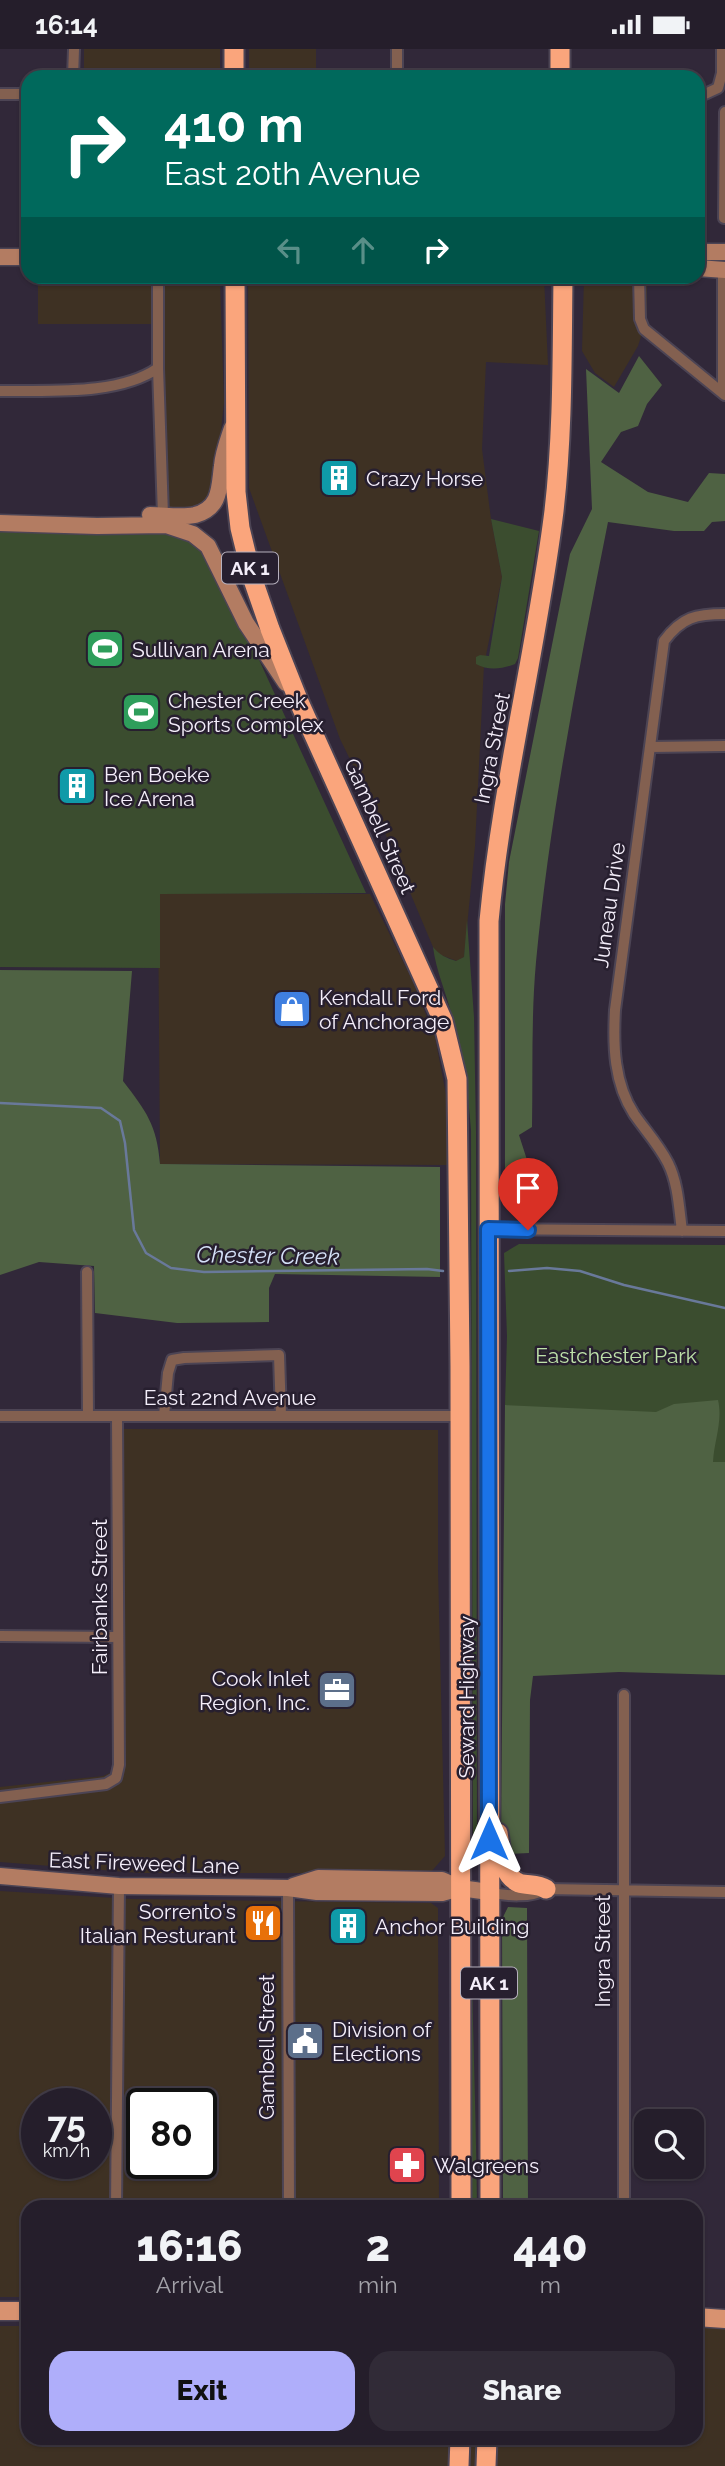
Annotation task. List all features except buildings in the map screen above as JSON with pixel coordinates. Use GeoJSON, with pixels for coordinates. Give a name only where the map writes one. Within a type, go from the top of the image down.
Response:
{"type":"FeatureCollection","features":[{"type":"Feature","properties":{"kind":"highway"},"geometry":{"type":"LineString","coordinates":[[234,49],[234,70]]}},
{"type":"Feature","properties":{"kind":"highway"},"geometry":{"type":"LineString","coordinates":[[560,49],[560,70]]}},
{"type":"Feature","properties":{"kind":"highway","name":"Gambell Street"},"geometry":{"type":"LineString","coordinates":[[235,284],[236,492],[240,528],[270,629],[299,702],[443,1021],[457,1079],[459,1229]]}},
{"type":"Feature","properties":{"kind":"highway","name":"Ingra Street"},"geometry":{"type":"LineString","coordinates":[[488,1229],[489,921],[500,826],[528,680],[554,511],[561,422],[563,284]]}},
{"type":"Feature","properties":{"kind":"highway","name":"Seward Highway"},"geometry":{"type":"LineString","coordinates":[[459,1229],[461,2200]]}},
{"type":"Feature","properties":{"kind":"highway","name":"Seward Highway"},"geometry":{"type":"LineString","coordinates":[[488,1229],[489,2200]]}},
{"type":"Feature","properties":{"kind":"highway"},"geometry":{"type":"LineString","coordinates":[[488,1759],[504,1866],[519,1883],[541,1885],[546,1889]]}},
{"type":"Feature","properties":{"kind":"highway"},"geometry":{"type":"LineString","coordinates":[[459,2466],[460,2445]]}},
{"type":"Feature","properties":{"kind":"highway"},"geometry":{"type":"LineString","coordinates":[[486,2466],[487,2445]]}},
{"type":"Feature","properties":{"kind":"main road"},"geometry":{"type":"LineString","coordinates":[[0,2311],[21,2311]]}},
{"type":"Feature","properties":{"kind":"main road"},"geometry":{"type":"LineString","coordinates":[[703,2318],[725,2319]]}},
{"type":"Feature","properties":{"kind":"street"},"geometry":{"type":"LineString","coordinates":[[74,49],[74,70]]}},
{"type":"Feature","properties":{"kind":"street"},"geometry":{"type":"LineString","coordinates":[[397,49],[397,70]]}},
{"type":"Feature","properties":{"kind":"street"},"geometry":{"type":"LineString","coordinates":[[705,94],[718,88],[722,73],[722,49]]}},
{"type":"Feature","properties":{"kind":"street"},"geometry":{"type":"LineString","coordinates":[[0,94],[21,94]]}},
{"type":"Feature","properties":{"kind":"street"},"geometry":{"type":"LineString","coordinates":[[723,218],[725,112]]}},
{"type":"Feature","properties":{"kind":"street"},"geometry":{"type":"LineString","coordinates":[[705,252],[725,252]]}},
{"type":"Feature","properties":{"kind":"street"},"geometry":{"type":"LineString","coordinates":[[0,257],[21,257]]}},
{"type":"Feature","properties":{"kind":"street"},"geometry":{"type":"LineString","coordinates":[[705,269],[724,270],[724,394]]}},
{"type":"Feature","properties":{"kind":"street"},"geometry":{"type":"LineString","coordinates":[[158,284],[163,515]]}},
{"type":"Feature","properties":{"kind":"street"},"geometry":{"type":"LineString","coordinates":[[639,284],[640,319],[644,330],[724,394]]}},
{"type":"Feature","properties":{"kind":"street"},"geometry":{"type":"LineString","coordinates":[[0,391],[109,386],[144,378],[158,368]]}},
{"type":"Feature","properties":{"kind":"street"},"geometry":{"type":"LineString","coordinates":[[0,522],[36,516],[194,515],[208,509],[217,500],[222,464],[237,409]]}},
{"type":"Feature","properties":{"kind":"street"},"geometry":{"type":"LineString","coordinates":[[0,522],[97,526],[166,525],[193,534],[208,546],[246,623],[299,702]]}},
{"type":"Feature","properties":{"kind":"street","name":"Juneau Drive"},"geometry":{"type":"LineString","coordinates":[[682,1231],[676,1191],[668,1164],[633,1112],[619,1083],[613,1041],[615,1010],[664,641],[676,625],[699,614],[725,614]]}},
{"type":"Feature","properties":{"kind":"street"},"geometry":{"type":"LineString","coordinates":[[650,747],[725,746]]}},
{"type":"Feature","properties":{"kind":"street"},"geometry":{"type":"LineString","coordinates":[[488,1229],[725,1231]]}},
{"type":"Feature","properties":{"kind":"street"},"geometry":{"type":"LineString","coordinates":[[87,1272],[88,1416]]}},
{"type":"Feature","properties":{"kind":"street"},"geometry":{"type":"LineString","coordinates":[[164,1416],[168,1373],[172,1360],[279,1355],[281,1416]]}},
{"type":"Feature","properties":{"kind":"street","name":"East 22nd Avenue"},"geometry":{"type":"LineString","coordinates":[[0,1416],[460,1416]]}},
{"type":"Feature","properties":{"kind":"street","name":"Fairbanks Street"},"geometry":{"type":"LineString","coordinates":[[0,1797],[107,1784],[116,1778],[117,1416]]}},
{"type":"Feature","properties":{"kind":"street"},"geometry":{"type":"LineString","coordinates":[[0,1636],[118,1637]]}},
{"type":"Feature","properties":{"kind":"street","name":"Ingra Street"},"geometry":{"type":"LineString","coordinates":[[624,1695],[624,2200]]}},
{"type":"Feature","properties":{"kind":"street","name":"East Fireweed Lane"},"geometry":{"type":"LineString","coordinates":[[0,1876],[119,1886],[288,1888],[317,1892],[442,1892],[460,1888],[500,1895],[539,1894],[546,1889],[725,1892]]}},
{"type":"Feature","properties":{"kind":"street"},"geometry":{"type":"LineString","coordinates":[[116,2200],[119,1886]]}},
{"type":"Feature","properties":{"kind":"street","name":"Gambell Street"},"geometry":{"type":"LineString","coordinates":[[288,1888],[289,2200]]}},
{"type":"Feature","properties":{"kind":"shaded area"},"geometry":{"type":"Polygon","coordinates":[[[84,49],[220,49],[220,70],[84,70],[84,49]]]}},
{"type":"Feature","properties":{"kind":"shaded area"},"geometry":{"type":"Polygon","coordinates":[[[249,49],[316,49],[316,70],[249,70],[249,49]]]}},
{"type":"Feature","properties":{"kind":"shaded area"},"geometry":{"type":"Polygon","coordinates":[[[38,284],[220,284],[224,402],[215,487],[202,508],[177,510],[163,507],[158,324],[38,324],[38,284]]]}},
{"type":"Feature","properties":{"kind":"shaded area"},"geometry":{"type":"Polygon","coordinates":[[[248,284],[544,284],[548,365],[486,362],[482,449],[502,577],[484,665],[475,846],[464,957],[457,961],[438,954],[433,947],[377,814],[340,739],[249,488],[248,284]]]}},
{"type":"Feature","properties":{"kind":"shaded area"},"geometry":{"type":"Polygon","coordinates":[[[584,284],[647,284],[647,318],[638,346],[614,387],[595,373],[582,351],[584,284]]]}},
{"type":"Feature","properties":{"kind":"shaded area","name":"Kendall Ford of Anchorage"},"geometry":{"type":"Polygon","coordinates":[[[158,893],[370,894],[413,982],[435,1037],[448,1105],[449,1165],[160,1164],[158,893]]]}},
{"type":"Feature","properties":{"kind":"shaded area"},"geometry":{"type":"Polygon","coordinates":[[[123,1429],[438,1430],[438,1570],[445,1856],[430,1873],[140,1873],[0,1862],[0,1787],[103,1776],[124,1767],[123,1429]]]}},
{"type":"Feature","properties":{"kind":"shaded area"},"geometry":{"type":"Polygon","coordinates":[[[0,1891],[132,1899],[431,1903],[438,1908],[439,2200],[21,2200],[21,2297],[0,2297],[0,1891]]]}},
{"type":"Feature","properties":{"kind":"shaded area"},"geometry":{"type":"Polygon","coordinates":[[[0,2326],[21,2326],[21,2445],[703,2445],[703,2327],[725,2327],[725,2466],[0,2466],[0,2326]]]}},
{"type":"Feature","properties":{"kind":"green space"},"geometry":{"type":"Polygon","coordinates":[[[639,356],[662,385],[647,404],[638,426],[621,432],[601,462],[648,492],[688,502],[709,473],[725,474],[725,521],[712,522],[704,531],[674,531],[608,522],[566,741],[542,907],[533,1003],[532,1127],[519,1135],[528,1163],[530,1213],[513,1213],[505,1204],[505,904],[509,862],[570,554],[592,509],[586,369],[619,393],[639,356]]]}},
{"type":"Feature","properties":{"kind":"green space"},"geometry":{"type":"Polygon","coordinates":[[[491,519],[539,531],[518,658],[515,664],[495,669],[476,664],[476,657],[489,656],[502,577],[491,519]]]}},
{"type":"Feature","properties":{"kind":"green space","name":"Chester Creek Sports Complex"},"geometry":{"type":"Polygon","coordinates":[[[0,530],[200,531],[366,893],[160,894],[160,968],[0,967],[0,530]]]}},
{"type":"Feature","properties":{"kind":"green space"},"geometry":{"type":"Polygon","coordinates":[[[467,920],[474,1017],[476,1131],[477,1861],[473,1864],[471,1130],[459,1044],[433,947],[452,960],[464,957],[467,920]]]}},
{"type":"Feature","properties":{"kind":"green space"},"geometry":{"type":"Polygon","coordinates":[[[0,970],[132,971],[123,1081],[149,1119],[160,1164],[440,1167],[440,1277],[275,1274],[269,1288],[269,1322],[177,1323],[95,1313],[94,1266],[39,1262],[0,1275],[0,970]]]}},
{"type":"Feature","properties":{"kind":"green space","name":"Eastchester Park"},"geometry":{"type":"Polygon","coordinates":[[[519,1244],[725,1245],[725,1655],[508,1405],[505,1405],[507,1336],[504,1253],[519,1244]]]}},
{"type":"Feature","properties":{"kind":"green space"},"geometry":{"type":"Polygon","coordinates":[[[718,1400],[719,1423],[713,1462],[725,1462],[725,1675],[619,1672],[533,1676],[530,1700],[529,1853],[507,1854],[501,1832],[505,1405],[656,1412],[674,1404],[718,1400]]]}},
{"type":"Feature","properties":{"kind":"green space"},"geometry":{"type":"Polygon","coordinates":[[[508,1907],[527,1908],[528,2200],[503,2200],[502,1919],[508,1907]]]}},
{"type":"Feature","properties":{"kind":"green space"},"geometry":{"type":"Polygon","coordinates":[[[467,1915],[471,1915],[477,2200],[467,2200],[467,1915]]]}},
{"type":"Feature","properties":{"kind":"waterway","name":"Chester Creek"},"geometry":{"type":"LineString","coordinates":[[0,1103],[101,1108],[120,1121],[125,1143],[134,1230],[146,1253],[171,1268],[204,1272],[443,1271]]}},
{"type":"Feature","properties":{"kind":"waterway","name":"Chester Creek"},"geometry":{"type":"LineString","coordinates":[[509,1271],[547,1268],[580,1271],[624,1285],[725,1308]]}},
{"type":"Feature","properties":{"kind":"place","name":"Crazy Horse"},"geometry":{"type":"Point","coordinates":[339,478]}},
{"type":"Feature","properties":{"kind":"place","name":"Sullivan Arena"},"geometry":{"type":"Point","coordinates":[105,649]}},
{"type":"Feature","properties":{"kind":"place","name":"Chester Creek Sports Complex"},"geometry":{"type":"Point","coordinates":[141,712]}},
{"type":"Feature","properties":{"kind":"place","name":"Ben Boeke Ice Arena"},"geometry":{"type":"Point","coordinates":[77,786]}},
{"type":"Feature","properties":{"kind":"place","name":"Kendall Ford of Anchorage"},"geometry":{"type":"Point","coordinates":[292,1009]}},
{"type":"Feature","properties":{"kind":"place","name":"Cook Inlet Region, Inc."},"geometry":{"type":"Point","coordinates":[337,1690]}},
{"type":"Feature","properties":{"kind":"place","name":"Sorrento's Italian Resturant"},"geometry":{"type":"Point","coordinates":[263,1923]}},
{"type":"Feature","properties":{"kind":"place","name":"Anchor Building"},"geometry":{"type":"Point","coordinates":[348,1926]}},
{"type":"Feature","properties":{"kind":"place","name":"Division of Elections"},"geometry":{"type":"Point","coordinates":[305,2041]}},
{"type":"Feature","properties":{"kind":"place","name":"Walgreens"},"geometry":{"type":"Point","coordinates":[407,2165]}},
{"type":"Feature","properties":{"kind":"route"},"geometry":{"type":"LineString","coordinates":[[489,1839],[488,1229],[528,1230]]}}]}
